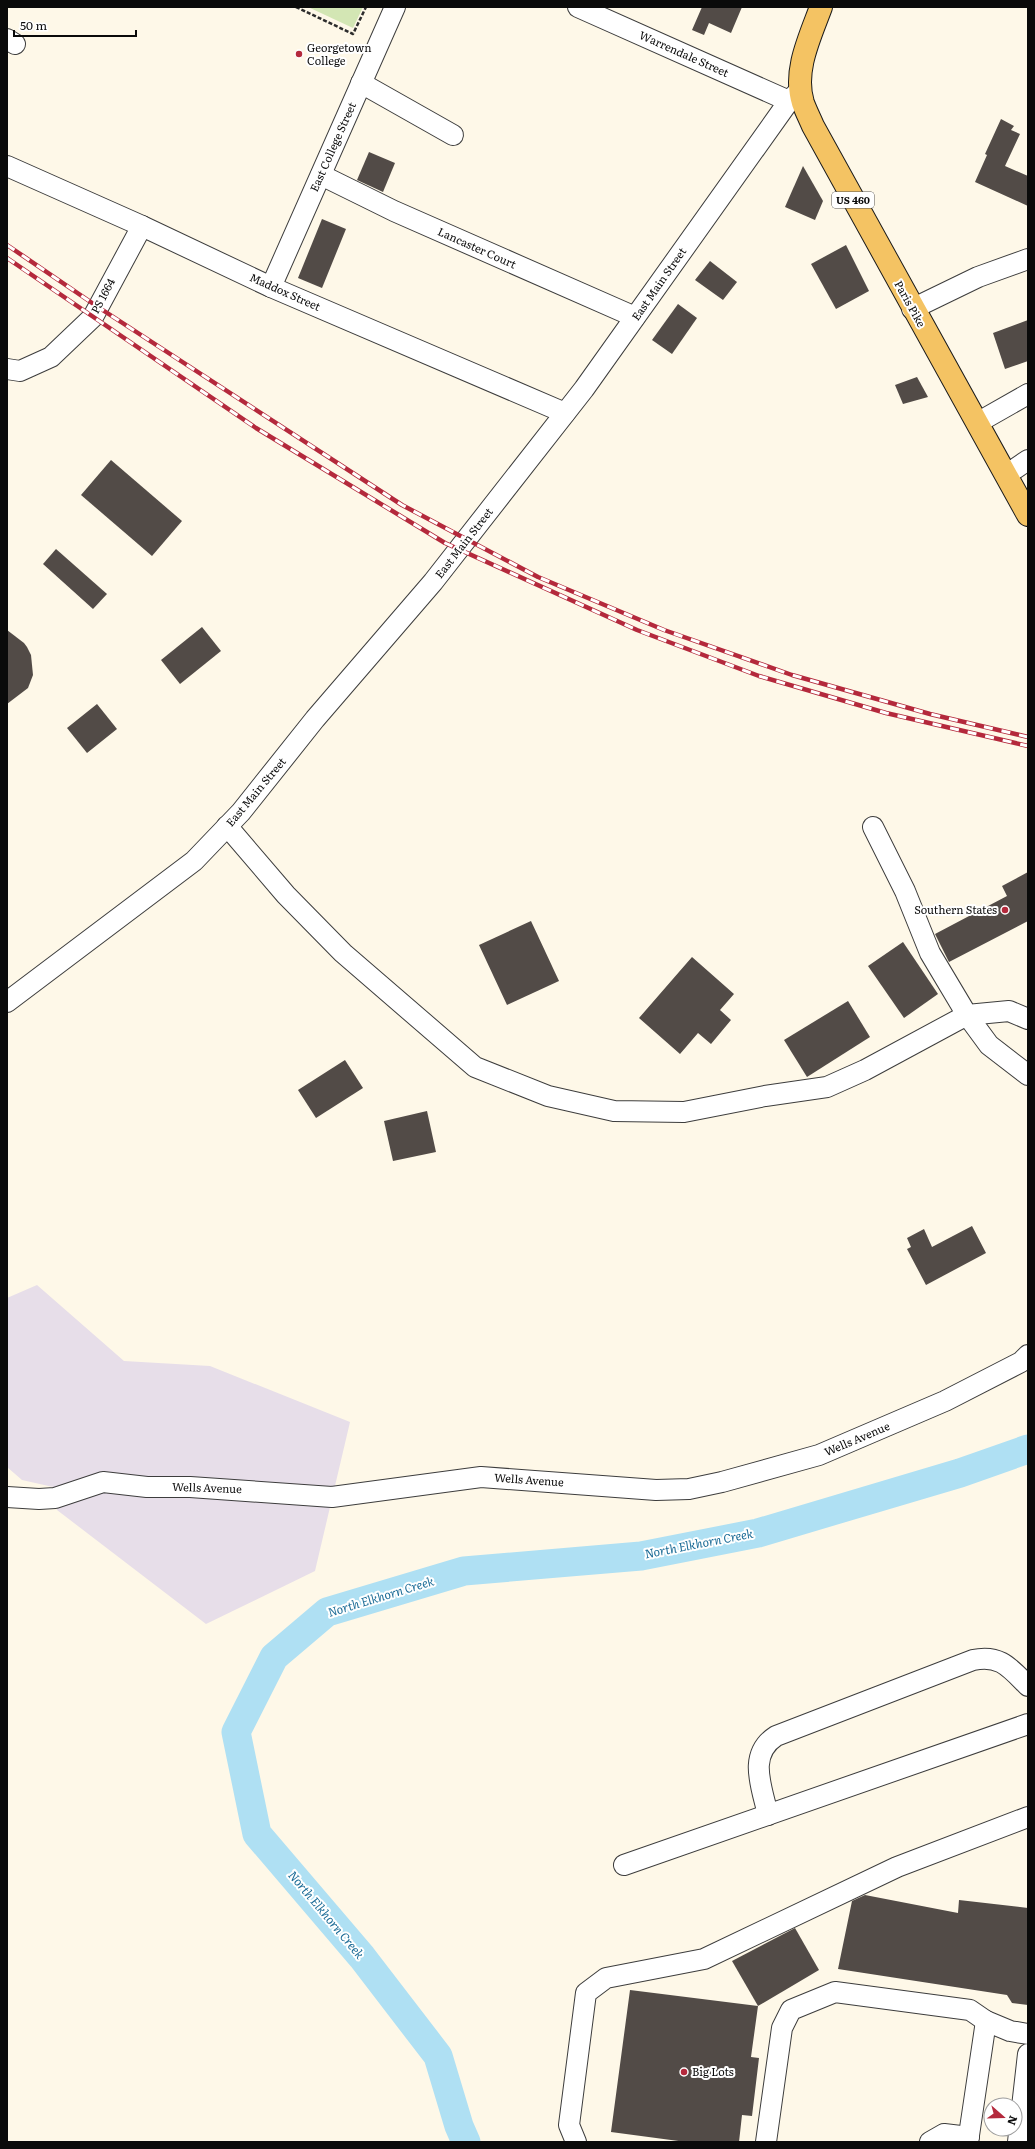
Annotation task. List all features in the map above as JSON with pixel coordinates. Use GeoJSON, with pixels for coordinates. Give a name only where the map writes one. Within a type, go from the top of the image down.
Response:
{"type":"FeatureCollection","features":[{"type":"Feature","properties":{"kind":"main road","name":"US 460"},"geometry":{"type":"LineString","coordinates":[[795,95],[803,56],[821,7]]}},
{"type":"Feature","properties":{"kind":"main road","name":"Paris Pike"},"geometry":{"type":"LineString","coordinates":[[795,95],[803,103],[813,126],[912,309],[1028,515]]}},
{"type":"Feature","properties":{"kind":"street","name":"East College Street"},"geometry":{"type":"LineString","coordinates":[[271,286],[395,7]]}},
{"type":"Feature","properties":{"kind":"street","name":"Warrendale Street"},"geometry":{"type":"LineString","coordinates":[[578,7],[795,95]]}},
{"type":"Feature","properties":{"kind":"street"},"geometry":{"type":"LineString","coordinates":[[362,83],[453,135]]}},
{"type":"Feature","properties":{"kind":"street","name":"East Main Street"},"geometry":{"type":"LineString","coordinates":[[7,1002],[194,861],[227,826],[270,776],[315,719],[433,582],[565,413],[795,95]]}},
{"type":"Feature","properties":{"kind":"street","name":"Maddox Street"},"geometry":{"type":"LineString","coordinates":[[7,166],[142,226],[271,286],[565,413]]}},
{"type":"Feature","properties":{"kind":"street","name":"Lancaster Court"},"geometry":{"type":"LineString","coordinates":[[321,175],[394,211],[635,318]]}},
{"type":"Feature","properties":{"kind":"street","name":"PS 1664"},"geometry":{"type":"LineString","coordinates":[[7,369],[20,372],[51,357],[93,317],[142,226]]}},
{"type":"Feature","properties":{"kind":"street"},"geometry":{"type":"LineString","coordinates":[[912,309],[978,278],[1028,259]]}},
{"type":"Feature","properties":{"kind":"street"},"geometry":{"type":"LineString","coordinates":[[977,423],[1028,394]]}},
{"type":"Feature","properties":{"kind":"street"},"geometry":{"type":"LineString","coordinates":[[1006,475],[1028,460]]}},
{"type":"Feature","properties":{"kind":"street"},"geometry":{"type":"LineString","coordinates":[[227,826],[286,895],[342,953],[475,1067],[548,1096],[614,1111],[684,1112],[765,1096],[827,1087],[865,1070],[967,1015],[1009,1011],[1028,1019]]}},
{"type":"Feature","properties":{"kind":"street"},"geometry":{"type":"LineString","coordinates":[[873,827],[905,891],[930,953],[967,1015],[989,1045],[1028,1075]]}},
{"type":"Feature","properties":{"kind":"street","name":"Wells Avenue"},"geometry":{"type":"LineString","coordinates":[[7,1497],[40,1499],[55,1498],[103,1482],[147,1487],[198,1487],[332,1497],[481,1477],[656,1490],[689,1489],[819,1455],[945,1401],[1021,1362],[1028,1355]]}},
{"type":"Feature","properties":{"kind":"street"},"geometry":{"type":"LineString","coordinates":[[768,1814],[757,1763],[761,1750],[768,1741],[776,1736],[973,1660],[984,1658],[1003,1663],[1028,1686]]}},
{"type":"Feature","properties":{"kind":"street"},"geometry":{"type":"LineString","coordinates":[[624,1865],[1028,1724]]}},
{"type":"Feature","properties":{"kind":"street"},"geometry":{"type":"LineString","coordinates":[[576,2142],[569,2125],[586,1994],[606,1978],[704,1959],[897,1866],[1028,1817]]}},
{"type":"Feature","properties":{"kind":"street"},"geometry":{"type":"LineString","coordinates":[[766,2142],[782,2028],[792,2010],[835,1992],[970,2010],[986,2021],[1010,2031],[1028,2034]]}},
{"type":"Feature","properties":{"kind":"street"},"geometry":{"type":"LineString","coordinates":[[930,2142],[944,2134],[969,2140],[986,2021]]}},
{"type":"Feature","properties":{"kind":"street"},"geometry":{"type":"LineString","coordinates":[[1018,2142],[1028,2054]]}},
{"type":"Feature","properties":{"kind":"path"},"geometry":{"type":"LineString","coordinates":[[296,7],[353,34],[366,7]]}},
{"type":"Feature","properties":{"kind":"shaded area"},"geometry":{"type":"Polygon","coordinates":[[[37,1285],[124,1361],[210,1366],[350,1422],[315,1571],[206,1624],[57,1510],[53,1487],[22,1480],[7,1467],[7,1298],[37,1285]]]}},
{"type":"Feature","properties":{"kind":"green space"},"geometry":{"type":"Polygon","coordinates":[[[308,7],[363,7],[353,28],[308,7]]]}},
{"type":"Feature","properties":{"kind":"building"},"geometry":{"type":"Polygon","coordinates":[[[702,7],[742,7],[731,33],[709,23],[704,35],[692,30],[702,7]]]}},
{"type":"Feature","properties":{"kind":"building"},"geometry":{"type":"Polygon","coordinates":[[[1001,119],[1014,126],[1011,130],[1020,134],[1005,166],[1028,176],[1028,206],[975,182],[987,155],[985,154],[1001,119]]]}},
{"type":"Feature","properties":{"kind":"building"},"geometry":{"type":"Polygon","coordinates":[[[369,152],[395,163],[383,192],[357,180],[369,152]]]}},
{"type":"Feature","properties":{"kind":"building"},"geometry":{"type":"Polygon","coordinates":[[[803,166],[823,201],[815,220],[785,207],[803,166]]]}},
{"type":"Feature","properties":{"kind":"building"},"geometry":{"type":"Polygon","coordinates":[[[322,219],[346,229],[322,288],[298,278],[322,219]]]}},
{"type":"Feature","properties":{"kind":"building"},"geometry":{"type":"Polygon","coordinates":[[[846,245],[869,291],[836,309],[811,264],[846,245]]]}},
{"type":"Feature","properties":{"kind":"building"},"geometry":{"type":"Polygon","coordinates":[[[710,261],[737,282],[723,300],[695,280],[710,261]]]}},
{"type":"Feature","properties":{"kind":"building"},"geometry":{"type":"Polygon","coordinates":[[[678,304],[697,318],[672,354],[652,340],[678,304]]]}},
{"type":"Feature","properties":{"kind":"building"},"geometry":{"type":"Polygon","coordinates":[[[1028,320],[1028,361],[1005,369],[993,333],[1028,320]]]}},
{"type":"Feature","properties":{"kind":"building"},"geometry":{"type":"Polygon","coordinates":[[[917,377],[928,397],[903,404],[895,385],[917,377]]]}},
{"type":"Feature","properties":{"kind":"building"},"geometry":{"type":"Polygon","coordinates":[[[111,460],[182,521],[152,556],[81,495],[111,460]]]}},
{"type":"Feature","properties":{"kind":"building"},"geometry":{"type":"Polygon","coordinates":[[[56,549],[107,594],[93,609],[43,564],[56,549]]]}},
{"type":"Feature","properties":{"kind":"building"},"geometry":{"type":"Polygon","coordinates":[[[202,627],[221,651],[180,684],[161,660],[202,627]]]}},
{"type":"Feature","properties":{"kind":"building"},"geometry":{"type":"Polygon","coordinates":[[[7,630],[27,647],[31,655],[33,675],[28,688],[7,704],[7,630]]]}},
{"type":"Feature","properties":{"kind":"building"},"geometry":{"type":"Polygon","coordinates":[[[97,704],[117,729],[87,753],[67,728],[97,704]]]}},
{"type":"Feature","properties":{"kind":"building","name":"Southern States"},"geometry":{"type":"Polygon","coordinates":[[[1028,872],[1028,921],[949,962],[935,934],[1007,896],[1002,886],[1028,872]]]}},
{"type":"Feature","properties":{"kind":"building"},"geometry":{"type":"Polygon","coordinates":[[[531,921],[559,981],[507,1005],[479,945],[531,921]]]}},
{"type":"Feature","properties":{"kind":"building"},"geometry":{"type":"Polygon","coordinates":[[[903,942],[938,994],[904,1018],[868,966],[903,942]]]}},
{"type":"Feature","properties":{"kind":"building"},"geometry":{"type":"Polygon","coordinates":[[[692,957],[734,994],[720,1010],[731,1020],[711,1044],[698,1033],[680,1054],[639,1018],[692,957]]]}},
{"type":"Feature","properties":{"kind":"building"},"geometry":{"type":"Polygon","coordinates":[[[848,1001],[870,1037],[807,1077],[784,1040],[848,1001]]]}},
{"type":"Feature","properties":{"kind":"building"},"geometry":{"type":"Polygon","coordinates":[[[345,1060],[363,1088],[316,1118],[298,1090],[345,1060]]]}},
{"type":"Feature","properties":{"kind":"building"},"geometry":{"type":"Polygon","coordinates":[[[427,1111],[436,1152],[393,1161],[384,1121],[427,1111]]]}},
{"type":"Feature","properties":{"kind":"building"},"geometry":{"type":"Polygon","coordinates":[[[972,1226],[986,1253],[926,1285],[907,1249],[911,1247],[907,1238],[924,1229],[932,1247],[972,1226]]]}},
{"type":"Feature","properties":{"kind":"building"},"geometry":{"type":"Polygon","coordinates":[[[865,1895],[958,1913],[959,1900],[1028,1908],[1028,2005],[1012,2003],[1007,1995],[838,1969],[852,1901],[865,1895]]]}},
{"type":"Feature","properties":{"kind":"building"},"geometry":{"type":"Polygon","coordinates":[[[795,1928],[819,1970],[758,2006],[732,1961],[795,1928]]]}},
{"type":"Feature","properties":{"kind":"building"},"geometry":{"type":"Polygon","coordinates":[[[630,1990],[758,2006],[751,2057],[759,2058],[752,2116],[742,2115],[739,2142],[686,2142],[611,2132],[630,1990]]]}},
{"type":"Feature","properties":{"kind":"waterway","name":"North Elkhorn Creek"},"geometry":{"type":"LineString","coordinates":[[466,2142],[459,2126],[438,2056],[362,1957],[257,1834],[236,1732],[274,1657],[327,1612],[464,1571],[641,1556],[758,1533],[960,1473],[1028,1449]]}},
{"type":"Feature","properties":{"kind":"railway"},"geometry":{"type":"LineString","coordinates":[[7,245],[98,307],[402,505],[538,577],[664,630],[792,675],[930,714],[1028,737]]}},
{"type":"Feature","properties":{"kind":"railway"},"geometry":{"type":"LineString","coordinates":[[7,258],[256,428],[445,543],[637,630],[759,676],[886,713],[1028,746]]}},
{"type":"Feature","properties":{"kind":"place","name":"Georgetown College"},"geometry":{"type":"Point","coordinates":[299,54]}},
{"type":"Feature","properties":{"kind":"place","name":"Southern States"},"geometry":{"type":"Point","coordinates":[1005,910]}},
{"type":"Feature","properties":{"kind":"place","name":"Big Lots"},"geometry":{"type":"Point","coordinates":[684,2072]}}]}
